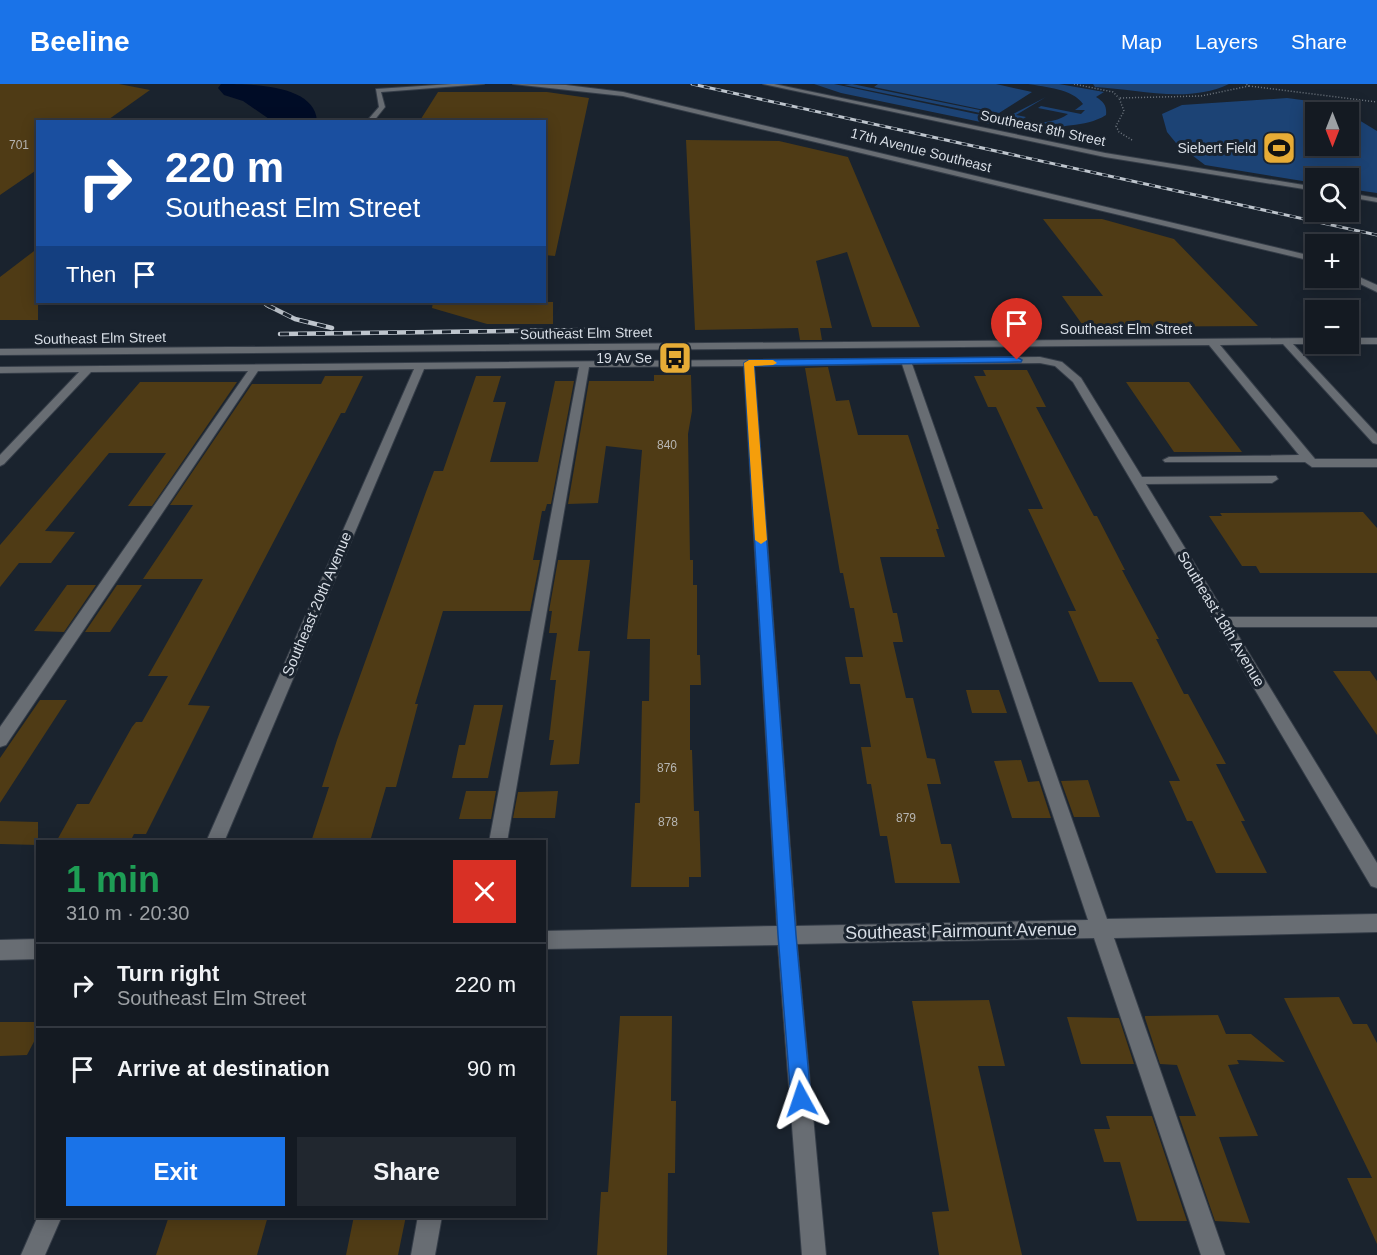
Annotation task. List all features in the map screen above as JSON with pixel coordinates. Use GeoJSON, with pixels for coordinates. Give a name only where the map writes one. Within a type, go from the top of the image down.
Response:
{"type":"FeatureCollection","features":[{"type":"Feature","properties":{"kind":"street"},"geometry":{"type":"LineString","coordinates":[[371,120],[382,107],[378,90],[481,84]]}},
{"type":"Feature","properties":{"kind":"street","name":"17th Avenue Southeast"},"geometry":{"type":"LineString","coordinates":[[516,84],[588,89],[640,98],[1305,257]]}},
{"type":"Feature","properties":{"kind":"street","name":"Southeast 8th Street"},"geometry":{"type":"LineString","coordinates":[[766,84],[791,87],[1105,155],[1305,187]]}},
{"type":"Feature","properties":{"kind":"street"},"geometry":{"type":"LineString","coordinates":[[1359,197],[1377,200]]}},
{"type":"Feature","properties":{"kind":"street"},"geometry":{"type":"LineString","coordinates":[[1359,280],[1377,289]]}},
{"type":"Feature","properties":{"kind":"street"},"geometry":{"type":"LineString","coordinates":[[1285,341],[1377,441]]}},
{"type":"Feature","properties":{"kind":"street","name":"Southeast Elm Street"},"geometry":{"type":"LineString","coordinates":[[0,352],[1305,341]]}},
{"type":"Feature","properties":{"kind":"street"},"geometry":{"type":"LineString","coordinates":[[1359,341],[1377,341]]}},
{"type":"Feature","properties":{"kind":"street"},"geometry":{"type":"LineString","coordinates":[[1214,343],[1312,462],[1377,463]]}},
{"type":"Feature","properties":{"kind":"street","name":"Southeast Elm Street"},"geometry":{"type":"LineString","coordinates":[[0,370],[1040,360],[1058,364]]}},
{"type":"Feature","properties":{"kind":"street"},"geometry":{"type":"LineString","coordinates":[[906,361],[1213,1255]]}},
{"type":"Feature","properties":{"kind":"street"},"geometry":{"type":"LineString","coordinates":[[749,363],[787,935],[814,1255]]}},
{"type":"Feature","properties":{"kind":"street"},"geometry":{"type":"LineString","coordinates":[[498,840],[585,364]]}},
{"type":"Feature","properties":{"kind":"street","name":"Southeast 18th Avenue"},"geometry":{"type":"LineString","coordinates":[[1058,364],[1077,380],[1377,880]]}},
{"type":"Feature","properties":{"kind":"street"},"geometry":{"type":"LineString","coordinates":[[0,740],[256,366]]}},
{"type":"Feature","properties":{"kind":"street","name":"Southeast 20th Avenue"},"geometry":{"type":"LineString","coordinates":[[216,840],[420,366]]}},
{"type":"Feature","properties":{"kind":"street"},"geometry":{"type":"LineString","coordinates":[[0,462],[88,369]]}},
{"type":"Feature","properties":{"kind":"street"},"geometry":{"type":"LineString","coordinates":[[1169,459],[1309,458]]}},
{"type":"Feature","properties":{"kind":"street"},"geometry":{"type":"LineString","coordinates":[[1138,481],[1272,480]]}},
{"type":"Feature","properties":{"kind":"street"},"geometry":{"type":"LineString","coordinates":[[1222,622],[1377,622]]}},
{"type":"Feature","properties":{"kind":"street","name":"Southeast Fairmount Avenue"},"geometry":{"type":"LineString","coordinates":[[546,940],[1377,923]]}},
{"type":"Feature","properties":{"kind":"street"},"geometry":{"type":"LineString","coordinates":[[0,950],[36,949]]}},
{"type":"Feature","properties":{"kind":"street"},"geometry":{"type":"LineString","coordinates":[[33,1255],[49,1218]]}},
{"type":"Feature","properties":{"kind":"street"},"geometry":{"type":"LineString","coordinates":[[423,1255],[430,1218]]}},
{"type":"Feature","properties":{"kind":"path"},"geometry":{"type":"LineString","coordinates":[[1074,84],[1113,92],[1119,98],[1124,111],[1116,126],[1119,132],[1140,142]]}},
{"type":"Feature","properties":{"kind":"path"},"geometry":{"type":"LineString","coordinates":[[1119,98],[1207,96],[1225,94],[1249,86],[1377,102]]}},
{"type":"Feature","properties":{"kind":"shaded area"},"geometry":{"type":"Polygon","coordinates":[[[221,84],[264,86],[293,93],[305,100],[313,109],[317,120],[271,120],[243,101],[224,95],[218,88],[221,84]]]}},
{"type":"Feature","properties":{"kind":"shaded area"},"geometry":{"type":"Polygon","coordinates":[[[814,84],[834,84],[1019,121],[844,85],[852,84],[1009,116],[1046,97],[1016,115],[1026,117],[1020,121],[1039,122],[1057,120],[1068,114],[1038,108],[1041,106],[1081,114],[1085,110],[1075,110],[1083,104],[1073,95],[1028,84],[1059,84],[1104,92],[1096,97],[1104,104],[1106,115],[1089,122],[1054,128],[1039,134],[841,93],[814,84]]]}},
{"type":"Feature","properties":{"kind":"shaded area"},"geometry":{"type":"Polygon","coordinates":[[[878,84],[996,84],[1032,92],[999,113],[874,87],[878,84]]]}},
{"type":"Feature","properties":{"kind":"shaded area"},"geometry":{"type":"Polygon","coordinates":[[[1093,84],[1229,84],[1196,93],[1162,94],[1095,87],[1093,84]]]}},
{"type":"Feature","properties":{"kind":"shaded area","name":"Siebert Field"},"geometry":{"type":"Polygon","coordinates":[[[1287,98],[1317,102],[1305,102],[1305,156],[1359,156],[1359,120],[1377,131],[1377,193],[1359,190],[1359,168],[1305,168],[1305,181],[1205,165],[1176,143],[1167,132],[1162,114],[1182,105],[1287,98]]]}},
{"type":"Feature","properties":{"kind":"building"},"geometry":{"type":"Polygon","coordinates":[[[0,84],[119,84],[150,90],[108,120],[36,120],[36,170],[0,195],[0,84]]]}},
{"type":"Feature","properties":{"kind":"building"},"geometry":{"type":"Polygon","coordinates":[[[438,92],[547,92],[589,98],[555,256],[546,255],[546,120],[420,120],[438,92]]]}},
{"type":"Feature","properties":{"kind":"building"},"geometry":{"type":"Polygon","coordinates":[[[686,140],[779,141],[848,157],[920,327],[872,327],[847,252],[816,261],[832,328],[820,328],[822,340],[800,340],[798,328],[695,330],[686,140]]]}},
{"type":"Feature","properties":{"kind":"building"},"geometry":{"type":"Polygon","coordinates":[[[1043,219],[1102,219],[1174,239],[1258,326],[1084,327],[1062,296],[1103,296],[1043,219]]]}},
{"type":"Feature","properties":{"kind":"building"},"geometry":{"type":"Polygon","coordinates":[[[36,250],[38,320],[0,320],[0,277],[36,250]]]}},
{"type":"Feature","properties":{"kind":"building"},"geometry":{"type":"Polygon","coordinates":[[[553,302],[553,324],[487,324],[432,308],[433,303],[553,302]]]}},
{"type":"Feature","properties":{"kind":"building"},"geometry":{"type":"Polygon","coordinates":[[[828,367],[836,401],[849,400],[858,435],[908,435],[939,529],[936,529],[945,557],[880,557],[893,613],[897,613],[903,642],[893,642],[906,698],[913,698],[927,758],[935,759],[941,784],[927,784],[941,844],[951,844],[960,883],[895,883],[887,836],[880,836],[871,784],[867,784],[861,747],[871,747],[860,684],[850,684],[845,657],[863,657],[854,608],[850,608],[843,573],[840,573],[805,368],[828,367]]]}},
{"type":"Feature","properties":{"kind":"building"},"geometry":{"type":"Polygon","coordinates":[[[983,370],[1027,370],[1046,407],[1036,407],[1125,570],[1122,570],[1159,639],[1156,639],[1184,694],[1188,694],[1226,764],[1216,764],[1245,821],[1241,821],[1267,873],[1216,873],[1192,821],[1187,821],[1169,781],[1180,781],[1132,682],[1099,682],[1068,611],[1076,611],[1028,509],[1043,509],[996,407],[988,407],[974,376],[986,376],[983,370]]]}},
{"type":"Feature","properties":{"kind":"building"},"geometry":{"type":"Polygon","coordinates":[[[654,375],[691,375],[692,411],[688,434],[690,560],[693,560],[693,585],[697,585],[697,655],[700,655],[701,685],[690,685],[690,750],[692,750],[694,811],[699,811],[701,877],[689,877],[689,887],[631,887],[635,803],[640,803],[642,701],[649,701],[650,639],[627,639],[642,450],[606,446],[598,503],[568,504],[589,381],[654,381],[654,375]]]}},
{"type":"Feature","properties":{"kind":"building"},"geometry":{"type":"Polygon","coordinates":[[[325,376],[363,376],[345,413],[341,413],[188,705],[210,706],[146,834],[134,834],[131,840],[57,840],[77,804],[89,804],[132,727],[136,722],[142,722],[168,676],[148,676],[203,579],[143,579],[193,505],[170,505],[252,384],[321,384],[325,376]]]}},
{"type":"Feature","properties":{"kind":"building"},"geometry":{"type":"Polygon","coordinates":[[[476,376],[501,376],[493,402],[506,402],[490,462],[538,462],[555,381],[574,381],[551,504],[547,504],[545,511],[542,511],[533,560],[540,560],[530,611],[443,611],[415,704],[418,704],[396,787],[386,787],[371,838],[312,840],[329,787],[322,787],[337,740],[434,471],[443,471],[476,376]]]}},
{"type":"Feature","properties":{"kind":"building"},"geometry":{"type":"Polygon","coordinates":[[[140,382],[237,382],[152,506],[128,506],[166,453],[109,453],[45,531],[75,532],[51,563],[19,563],[0,587],[0,545],[140,382]]]}},
{"type":"Feature","properties":{"kind":"building"},"geometry":{"type":"Polygon","coordinates":[[[1126,382],[1189,382],[1242,452],[1174,452],[1126,382]]]}},
{"type":"Feature","properties":{"kind":"building"},"geometry":{"type":"Polygon","coordinates":[[[1363,512],[1377,528],[1377,573],[1260,573],[1256,566],[1242,566],[1209,516],[1222,516],[1220,513],[1363,512]]]}},
{"type":"Feature","properties":{"kind":"building"},"geometry":{"type":"Polygon","coordinates":[[[558,560],[590,560],[578,651],[590,651],[579,764],[550,765],[554,740],[549,740],[556,680],[550,680],[557,633],[549,633],[552,611],[549,611],[558,560]]]}},
{"type":"Feature","properties":{"kind":"building"},"geometry":{"type":"Polygon","coordinates":[[[67,585],[96,585],[64,632],[34,631],[67,585]]]}},
{"type":"Feature","properties":{"kind":"building"},"geometry":{"type":"Polygon","coordinates":[[[117,585],[142,585],[110,632],[85,632],[117,585]]]}},
{"type":"Feature","properties":{"kind":"building"},"geometry":{"type":"Polygon","coordinates":[[[1333,671],[1370,671],[1377,681],[1377,735],[1333,671]]]}},
{"type":"Feature","properties":{"kind":"building"},"geometry":{"type":"Polygon","coordinates":[[[966,690],[999,690],[1007,713],[972,713],[966,690]]]}},
{"type":"Feature","properties":{"kind":"building"},"geometry":{"type":"Polygon","coordinates":[[[40,700],[67,700],[0,803],[0,758],[40,700]]]}},
{"type":"Feature","properties":{"kind":"building"},"geometry":{"type":"Polygon","coordinates":[[[474,705],[503,705],[488,778],[452,778],[459,745],[465,745],[474,705]]]}},
{"type":"Feature","properties":{"kind":"building"},"geometry":{"type":"Polygon","coordinates":[[[1021,760],[1028,782],[1039,781],[1051,818],[1012,818],[994,761],[1021,760]]]}},
{"type":"Feature","properties":{"kind":"building"},"geometry":{"type":"Polygon","coordinates":[[[1088,780],[1100,817],[1074,817],[1061,781],[1088,780]]]}},
{"type":"Feature","properties":{"kind":"building"},"geometry":{"type":"Polygon","coordinates":[[[466,791],[496,791],[491,819],[459,819],[466,791]]]}},
{"type":"Feature","properties":{"kind":"building"},"geometry":{"type":"Polygon","coordinates":[[[558,791],[555,818],[513,818],[518,792],[558,791]]]}},
{"type":"Feature","properties":{"kind":"building"},"geometry":{"type":"Polygon","coordinates":[[[0,821],[38,822],[36,845],[0,844],[0,821]]]}},
{"type":"Feature","properties":{"kind":"building"},"geometry":{"type":"Polygon","coordinates":[[[1339,997],[1353,1024],[1367,1024],[1377,1043],[1377,1244],[1347,1178],[1372,1178],[1284,998],[1339,997]]]}},
{"type":"Feature","properties":{"kind":"building"},"geometry":{"type":"Polygon","coordinates":[[[989,1000],[1005,1066],[978,1066],[1022,1255],[939,1255],[932,1212],[949,1211],[912,1001],[989,1000]]]}},
{"type":"Feature","properties":{"kind":"building"},"geometry":{"type":"Polygon","coordinates":[[[1218,1015],[1226,1034],[1251,1034],[1285,1062],[1237,1060],[1239,1064],[1228,1065],[1258,1136],[1219,1137],[1250,1223],[1215,1221],[1179,1116],[1196,1116],[1177,1065],[1160,1064],[1145,1018],[1145,1016],[1218,1015]]]}},
{"type":"Feature","properties":{"kind":"building"},"geometry":{"type":"Polygon","coordinates":[[[620,1016],[672,1016],[671,1101],[676,1101],[675,1173],[668,1173],[667,1255],[597,1255],[601,1192],[608,1192],[620,1016]]]}},
{"type":"Feature","properties":{"kind":"building"},"geometry":{"type":"Polygon","coordinates":[[[1067,1017],[1119,1018],[1134,1064],[1081,1064],[1067,1017]]]}},
{"type":"Feature","properties":{"kind":"building"},"geometry":{"type":"Polygon","coordinates":[[[0,1022],[36,1022],[36,1038],[27,1055],[0,1056],[0,1022]]]}},
{"type":"Feature","properties":{"kind":"building"},"geometry":{"type":"Polygon","coordinates":[[[1106,1116],[1152,1116],[1187,1221],[1137,1221],[1120,1162],[1104,1162],[1094,1129],[1110,1129],[1106,1116]]]}},
{"type":"Feature","properties":{"kind":"building"},"geometry":{"type":"Polygon","coordinates":[[[168,1218],[267,1218],[257,1255],[156,1255],[168,1218]]]}},
{"type":"Feature","properties":{"kind":"building"},"geometry":{"type":"Polygon","coordinates":[[[354,1218],[406,1218],[398,1255],[346,1255],[354,1218]]]}},
{"type":"Feature","properties":{"kind":"railway"},"geometry":{"type":"LineString","coordinates":[[692,84],[1377,235]]}},
{"type":"Feature","properties":{"kind":"railway"},"geometry":{"type":"LineString","coordinates":[[263,303],[269,307]]}},
{"type":"Feature","properties":{"kind":"railway"},"geometry":{"type":"LineString","coordinates":[[267,305],[295,319],[332,328]]}},
{"type":"Feature","properties":{"kind":"railway"},"geometry":{"type":"LineString","coordinates":[[280,334],[591,330]]}},
{"type":"Feature","properties":{"kind":"slow traffic"},"geometry":{"type":"LineString","coordinates":[[761,540],[749,363],[773,363]]}},
{"type":"Feature","properties":{"kind":"place","name":"Siebert Field"},"geometry":{"type":"Point","coordinates":[1279,148]}},
{"type":"Feature","properties":{"kind":"place","name":"19 Av Se"},"geometry":{"type":"Point","coordinates":[675,358]}},
{"type":"Feature","properties":{"kind":"route"},"geometry":{"type":"LineString","coordinates":[[801,1099],[787,935],[749,363],[1017,360]]}}]}
